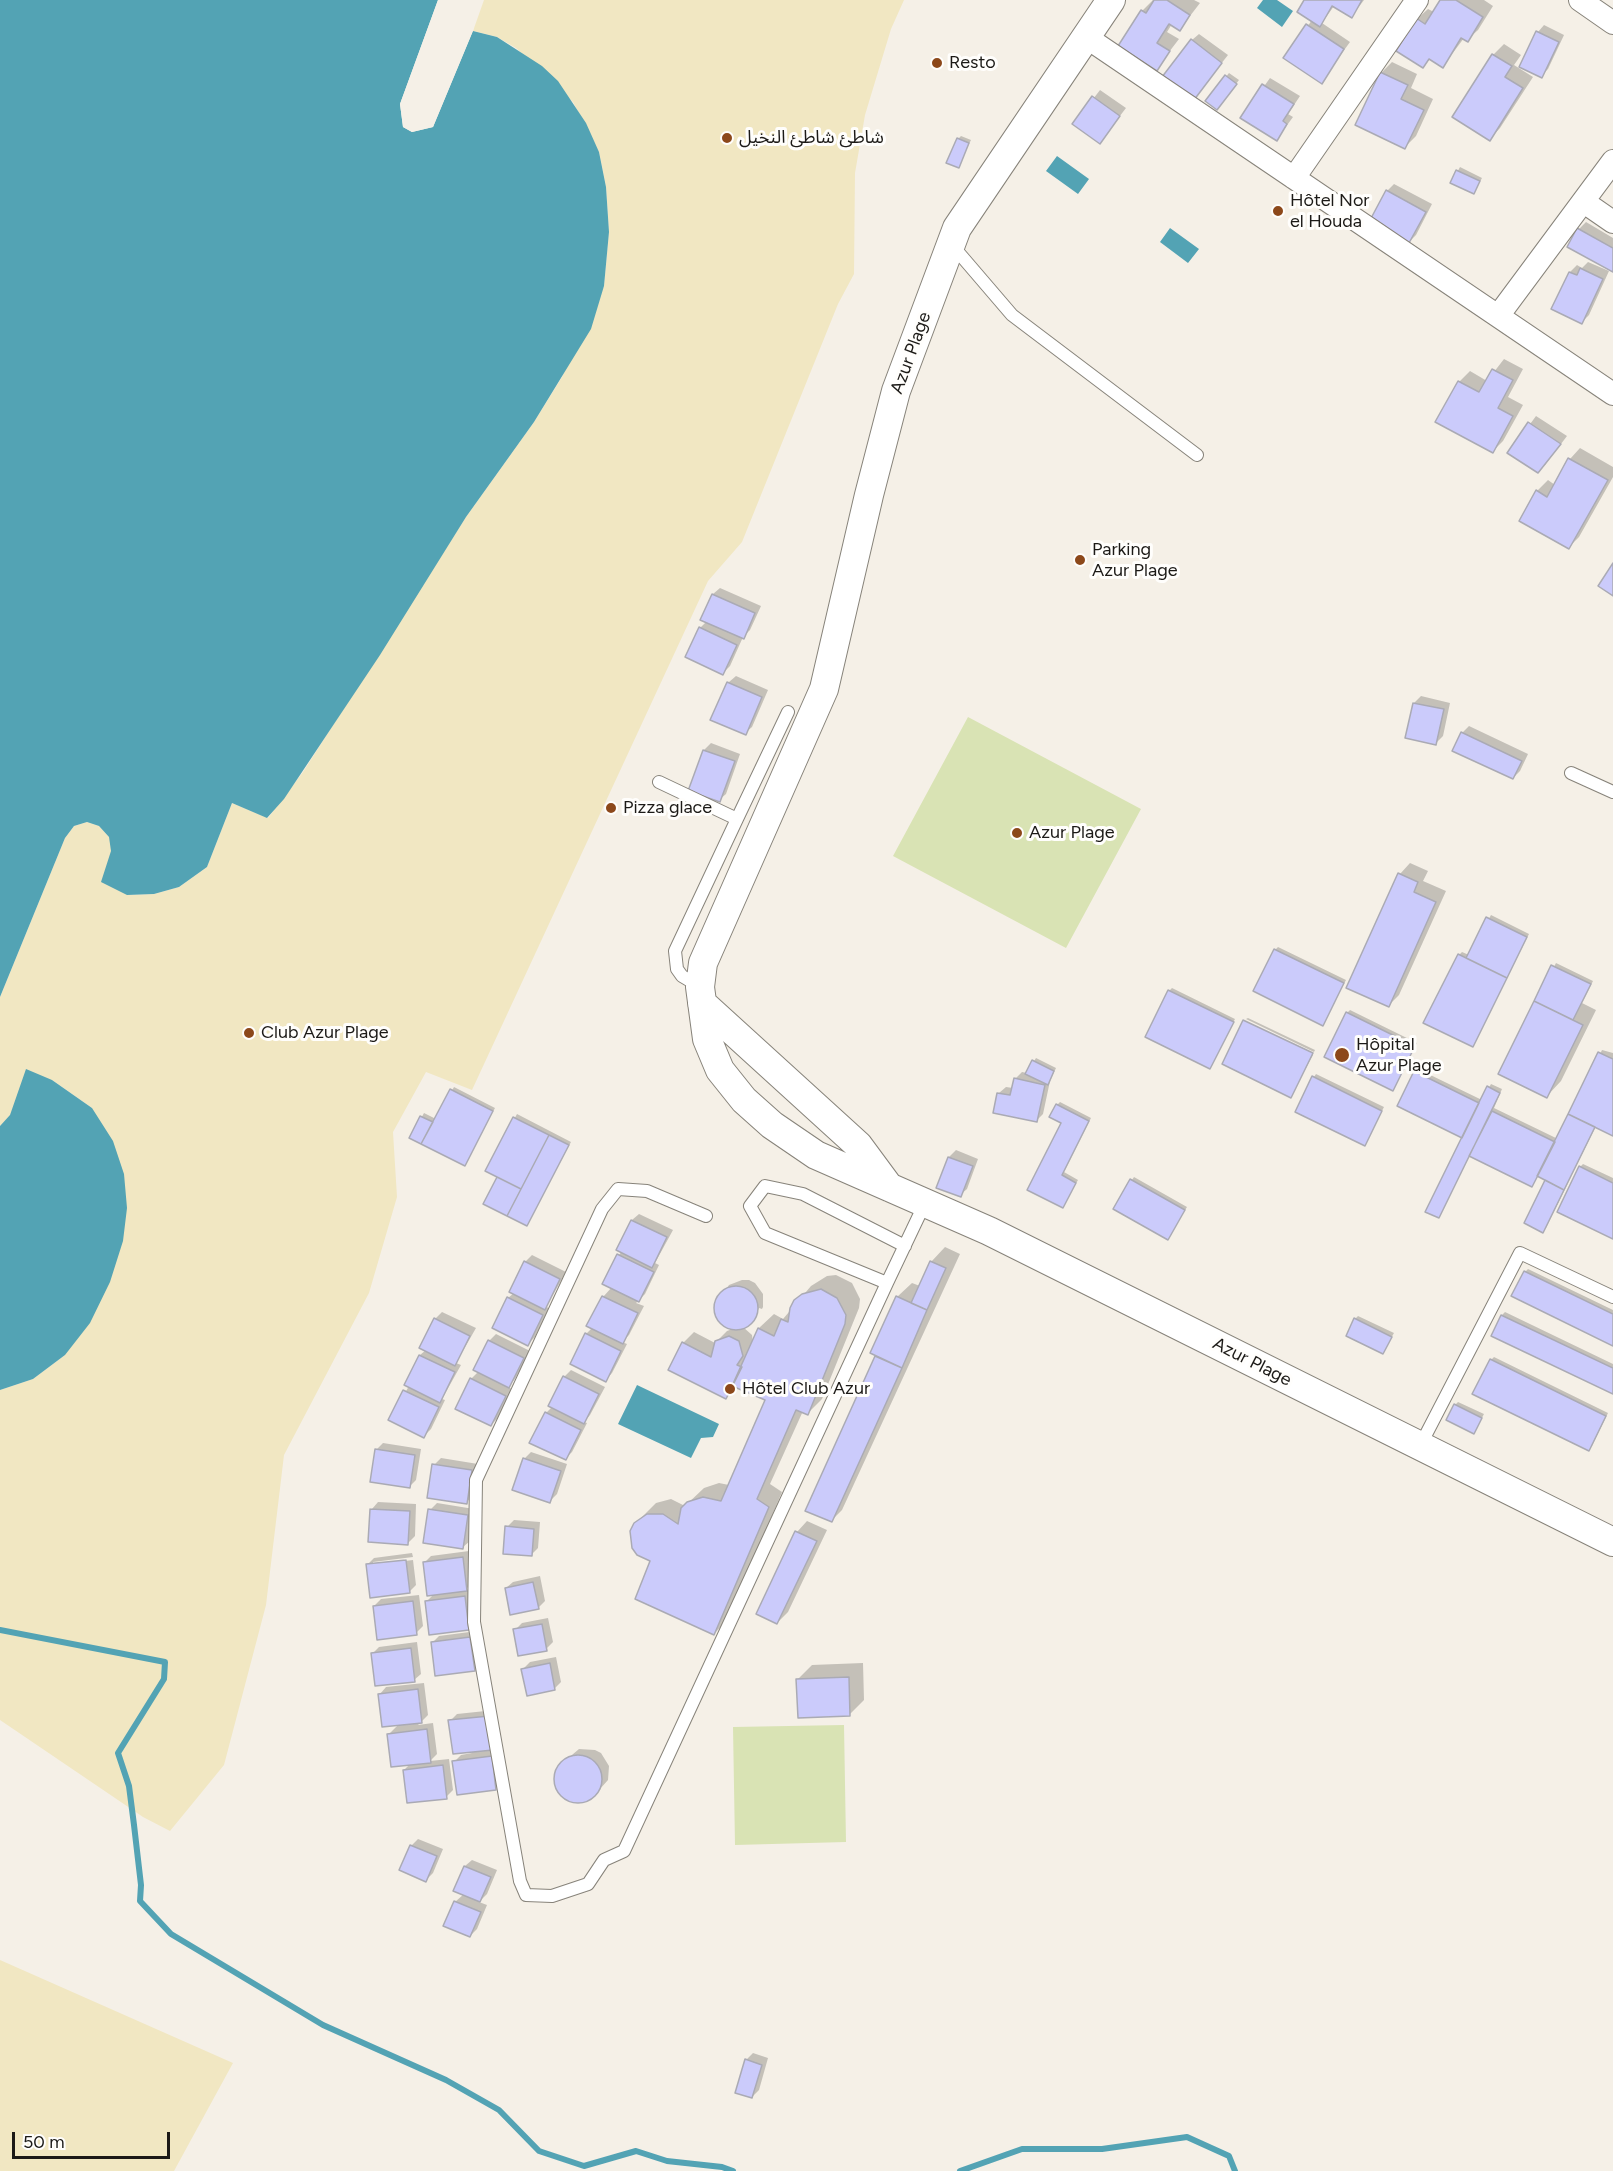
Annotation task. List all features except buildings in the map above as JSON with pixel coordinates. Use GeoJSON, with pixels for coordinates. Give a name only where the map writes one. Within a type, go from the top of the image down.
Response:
{"type":"FeatureCollection","features":[{"type":"Feature","properties":{"kind":"street","name":"Azur Plage"},"geometry":{"type":"LineString","coordinates":[[1110,0],[1086,37],[1068,59],[957,228],[896,391],[868,495],[824,689],[704,963],[701,995],[707,1039],[720,1070],[744,1100],[772,1125],[816,1155],[989,1231],[1421,1444],[1613,1542]]}},
{"type":"Feature","properties":{"kind":"street"},"geometry":{"type":"LineString","coordinates":[[1294,178],[1417,0]]}},
{"type":"Feature","properties":{"kind":"street"},"geometry":{"type":"LineString","coordinates":[[1580,0],[1613,23]]}},
{"type":"Feature","properties":{"kind":"street"},"geometry":{"type":"LineString","coordinates":[[1086,37],[1613,394]]}},
{"type":"Feature","properties":{"kind":"street"},"geometry":{"type":"LineString","coordinates":[[1498,316],[1613,161]]}},
{"type":"Feature","properties":{"kind":"street"},"geometry":{"type":"LineString","coordinates":[[1584,202],[1613,222]]}},
{"type":"Feature","properties":{"kind":"street","name":"Azur Plage"},"geometry":{"type":"LineString","coordinates":[[701,995],[858,1145],[889,1187]]}},
{"type":"Feature","properties":{"kind":"lane"},"geometry":{"type":"LineString","coordinates":[[951,244],[1012,315],[1197,455]]}},
{"type":"Feature","properties":{"kind":"lane"},"geometry":{"type":"LineString","coordinates":[[701,995],[677,969],[675,951],[788,712]]}},
{"type":"Feature","properties":{"kind":"lane"},"geometry":{"type":"LineString","coordinates":[[1571,773],[1613,792]]}},
{"type":"Feature","properties":{"kind":"lane"},"geometry":{"type":"LineString","coordinates":[[659,782],[737,819]]}},
{"type":"Feature","properties":{"kind":"lane"},"geometry":{"type":"LineString","coordinates":[[887,1283],[765,1233],[750,1206],[765,1186],[803,1194],[905,1246]]}},
{"type":"Feature","properties":{"kind":"lane"},"geometry":{"type":"LineString","coordinates":[[706,1216],[647,1191],[618,1190],[602,1209],[476,1480],[474,1622],[520,1881],[526,1895],[552,1896],[588,1884],[604,1860],[624,1851],[925,1203]]}},
{"type":"Feature","properties":{"kind":"lane"},"geometry":{"type":"LineString","coordinates":[[1421,1444],[1520,1253],[1613,1297]]}},
{"type":"Feature","properties":{"kind":"green space","name":"Azur Plage"},"geometry":{"type":"Polygon","coordinates":[[[968,717],[1141,809],[1066,948],[893,856],[968,717]]]}},
{"type":"Feature","properties":{"kind":"green space"},"geometry":{"type":"Polygon","coordinates":[[[844,1725],[846,1842],[735,1845],[733,1727],[844,1725]]]}},
{"type":"Feature","properties":{"kind":"sand","name":"Club Azur Plage"},"geometry":{"type":"Polygon","coordinates":[[[484,0],[904,0],[891,29],[865,115],[855,173],[854,274],[838,304],[742,542],[708,581],[472,1090],[426,1072],[393,1132],[397,1197],[369,1293],[284,1455],[266,1605],[224,1765],[170,1831],[143,1817],[0,1720],[0,1390],[33,1379],[65,1355],[92,1108],[52,1080],[16,1101],[10,1116],[0,1126],[0,997],[65,838],[74,826],[87,822],[99,826],[109,837],[127,895],[154,894],[179,887],[207,867],[232,803],[268,818],[303,772],[466,517],[534,422],[562,377],[604,286],[609,232],[606,187],[599,152],[573,102],[516,48],[497,37],[473,31],[484,0]]]}},
{"type":"Feature","properties":{"kind":"sand"},"geometry":{"type":"Polygon","coordinates":[[[0,1960],[233,2063],[174,2171],[0,2171],[0,1960]]]}},
{"type":"Feature","properties":{"kind":"water"},"geometry":{"type":"Polygon","coordinates":[[[0,0],[438,0],[400,104],[403,127],[412,132],[433,127],[473,31],[497,37],[542,66],[558,81],[586,123],[599,152],[606,187],[609,232],[604,286],[591,329],[534,422],[466,517],[380,655],[284,799],[267,818],[232,803],[207,867],[179,887],[154,894],[127,895],[101,882],[111,851],[109,837],[99,826],[87,822],[74,826],[65,838],[0,997],[0,0]]]}},
{"type":"Feature","properties":{"kind":"water"},"geometry":{"type":"Polygon","coordinates":[[[1263,0],[1277,0],[1293,11],[1282,27],[1257,8],[1263,0]]]}},
{"type":"Feature","properties":{"kind":"water"},"geometry":{"type":"Polygon","coordinates":[[[1057,156],[1089,179],[1078,194],[1046,171],[1057,156]]]}},
{"type":"Feature","properties":{"kind":"water"},"geometry":{"type":"Polygon","coordinates":[[[1170,228],[1199,249],[1188,263],[1160,242],[1170,228]]]}},
{"type":"Feature","properties":{"kind":"water"},"geometry":{"type":"Polygon","coordinates":[[[26,1069],[52,1080],[92,1108],[113,1141],[124,1174],[127,1208],[123,1241],[110,1282],[90,1323],[65,1355],[33,1379],[0,1390],[0,1126],[10,1115],[26,1069]]]}},
{"type":"Feature","properties":{"kind":"water"},"geometry":{"type":"Polygon","coordinates":[[[637,1385],[719,1424],[713,1437],[701,1438],[691,1458],[618,1424],[637,1385]]]}},
{"type":"Feature","properties":{"kind":"pier"},"geometry":{"type":"Polygon","coordinates":[[[438,0],[441,0],[403,105],[406,125],[413,129],[430,125],[470,30],[474,28],[433,127],[412,132],[403,127],[400,104],[438,0]]]}},
{"type":"Feature","properties":{"kind":"waterway"},"geometry":{"type":"LineString","coordinates":[[0,1630],[165,1662],[164,1679],[118,1753],[129,1786],[141,1885],[140,1901],[171,1934],[323,2025],[446,2080],[499,2110],[539,2151],[584,2166],[636,2151],[667,2161],[722,2167],[733,2171]]}},
{"type":"Feature","properties":{"kind":"waterway"},"geometry":{"type":"LineString","coordinates":[[960,2171],[1022,2149],[1102,2149],[1187,2137],[1229,2156],[1235,2171]]}},
{"type":"Feature","properties":{"kind":"place","name":"Resto"},"geometry":{"type":"Point","coordinates":[937,63]}},
{"type":"Feature","properties":{"kind":"place","name":"شاطئ شاطئ النخيل"},"geometry":{"type":"Point","coordinates":[727,138]}},
{"type":"Feature","properties":{"kind":"place","name":"Hôtel Nor el Houda"},"geometry":{"type":"Point","coordinates":[1278,211]}},
{"type":"Feature","properties":{"kind":"place","name":"Parking Azur Plage"},"geometry":{"type":"Point","coordinates":[1080,560]}},
{"type":"Feature","properties":{"kind":"place","name":"Pizza glace"},"geometry":{"type":"Point","coordinates":[611,808]}},
{"type":"Feature","properties":{"kind":"place","name":"Azur Plage"},"geometry":{"type":"Point","coordinates":[1017,833]}},
{"type":"Feature","properties":{"kind":"place","name":"Club Azur Plage"},"geometry":{"type":"Point","coordinates":[249,1033]}},
{"type":"Feature","properties":{"kind":"place","name":"Hôpital Azur Plage"},"geometry":{"type":"Point","coordinates":[1342,1055]}},
{"type":"Feature","properties":{"kind":"place","name":"Hôtel Club Azur"},"geometry":{"type":"Point","coordinates":[730,1389]}}]}
